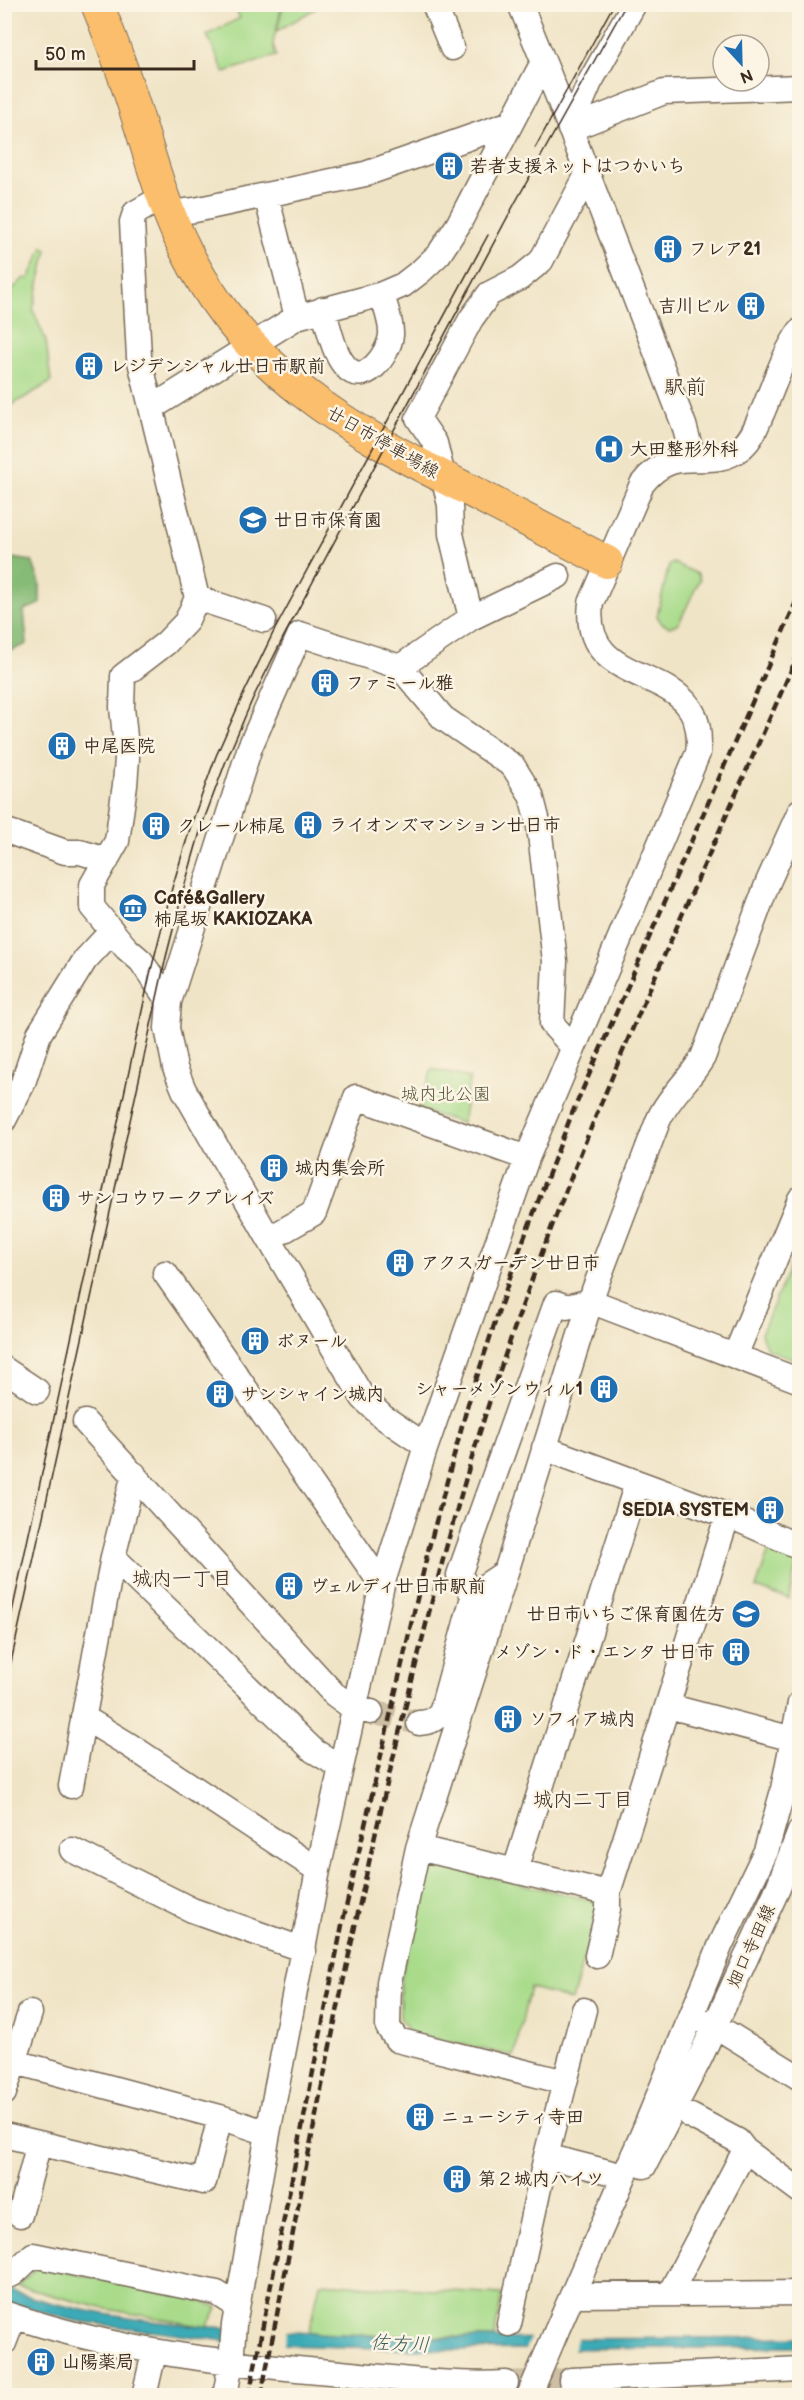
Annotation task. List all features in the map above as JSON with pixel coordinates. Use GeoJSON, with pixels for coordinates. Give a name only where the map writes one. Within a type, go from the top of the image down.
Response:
{"type":"FeatureCollection","features":[{"type":"Feature","properties":{"kind":"main road","name":"廿日市停車場線"},"geometry":{"type":"LineString","coordinates":[[97,4],[129,88],[166,205],[186,252],[202,282],[252,346],[277,371],[336,417],[366,437],[608,562]]}},
{"type":"Feature","properties":{"kind":"street"},"geometry":{"type":"LineString","coordinates":[[434,4],[452,48]]}},
{"type":"Feature","properties":{"kind":"street"},"geometry":{"type":"LineString","coordinates":[[520,4],[684,425],[693,458]]}},
{"type":"Feature","properties":{"kind":"street"},"geometry":{"type":"LineString","coordinates":[[570,129],[590,82],[634,4]]}},
{"type":"Feature","properties":{"kind":"street"},"geometry":{"type":"LineString","coordinates":[[153,407],[297,317],[382,294],[403,285],[439,254],[469,206],[543,62]]}},
{"type":"Feature","properties":{"kind":"street"},"geometry":{"type":"LineString","coordinates":[[570,129],[664,92],[800,87]]}},
{"type":"Feature","properties":{"kind":"street"},"geometry":{"type":"LineString","coordinates":[[169,1002],[141,961],[128,951],[92,907],[92,885],[117,841],[125,784],[127,758],[122,707],[123,676],[166,643],[186,622],[197,598],[153,407],[139,357],[132,222],[135,213],[166,205],[266,195],[364,174],[511,123]]}},
{"type":"Feature","properties":{"kind":"street"},"geometry":{"type":"LineString","coordinates":[[471,618],[451,534],[450,505],[435,443],[418,418],[471,319],[489,294],[520,278],[541,261],[587,175]]}},
{"type":"Feature","properties":{"kind":"street"},"geometry":{"type":"LineString","coordinates":[[266,195],[297,317]]}},
{"type":"Feature","properties":{"kind":"street"},"geometry":{"type":"LineString","coordinates":[[323,309],[343,364],[350,371],[362,374],[376,367],[391,339],[391,326],[382,294]]}},
{"type":"Feature","properties":{"kind":"street"},"geometry":{"type":"LineString","coordinates":[[225,2396],[268,2133],[318,1870],[341,1767],[362,1710],[382,1585],[426,1446],[527,1158],[694,763],[699,743],[693,713],[681,697],[664,685],[615,664],[607,657],[596,641],[590,623],[591,603],[637,492],[648,476],[655,469],[673,460],[722,458],[744,446],[755,430],[790,347],[800,331]]}},
{"type":"Feature","properties":{"kind":"street"},"geometry":{"type":"LineString","coordinates":[[400,667],[471,618],[558,576]]}},
{"type":"Feature","properties":{"kind":"street"},"geometry":{"type":"LineString","coordinates":[[197,598],[264,620]]}},
{"type":"Feature","properties":{"kind":"street"},"geometry":{"type":"LineString","coordinates":[[426,1446],[382,1417],[363,1398],[268,1239],[184,1090],[175,1068],[167,1028],[169,1002],[250,747],[300,634],[400,667],[443,718],[513,766],[531,795],[540,838],[555,961],[552,1024],[573,1047]]}},
{"type":"Feature","properties":{"kind":"street"},"geometry":{"type":"LineString","coordinates":[[565,2082],[398,2040],[388,2027],[389,1982],[418,1848],[590,1301],[661,1113],[696,1068],[708,1045],[753,921],[792,848],[800,811]]}},
{"type":"Feature","properties":{"kind":"street"},"geometry":{"type":"LineString","coordinates":[[4,830],[65,852],[80,852],[107,860]]}},
{"type":"Feature","properties":{"kind":"street"},"geometry":{"type":"LineString","coordinates":[[4,1120],[23,1083],[39,1034],[85,960],[112,931]]}},
{"type":"Feature","properties":{"kind":"street"},"geometry":{"type":"LineString","coordinates":[[268,1239],[314,1213],[356,1097],[527,1158]]}},
{"type":"Feature","properties":{"kind":"street"},"geometry":{"type":"LineString","coordinates":[[735,1356],[800,1199]]}},
{"type":"Feature","properties":{"kind":"street"},"geometry":{"type":"LineString","coordinates":[[165,1273],[382,1585]]}},
{"type":"Feature","properties":{"kind":"street"},"geometry":{"type":"LineString","coordinates":[[474,1594],[459,1575],[556,1303],[567,1307],[590,1301],[800,1381]]}},
{"type":"Feature","properties":{"kind":"street"},"geometry":{"type":"LineString","coordinates":[[4,1369],[37,1391]]}},
{"type":"Feature","properties":{"kind":"street"},"geometry":{"type":"LineString","coordinates":[[85,1422],[334,1694],[362,1710]]}},
{"type":"Feature","properties":{"kind":"street"},"geometry":{"type":"LineString","coordinates":[[544,1448],[739,1520],[800,1547]]}},
{"type":"Feature","properties":{"kind":"street"},"geometry":{"type":"LineString","coordinates":[[71,1786],[113,1557],[134,1474]]}},
{"type":"Feature","properties":{"kind":"street"},"geometry":{"type":"LineString","coordinates":[[515,1870],[637,1483]]}},
{"type":"Feature","properties":{"kind":"street"},"geometry":{"type":"LineString","coordinates":[[486,1498],[525,1510]]}},
{"type":"Feature","properties":{"kind":"street"},"geometry":{"type":"LineString","coordinates":[[597,1956],[609,1909],[608,1893],[727,1517]]}},
{"type":"Feature","properties":{"kind":"street"},"geometry":{"type":"LineString","coordinates":[[113,1557],[314,1751],[341,1767]]}},
{"type":"Feature","properties":{"kind":"street"},"geometry":{"type":"LineString","coordinates":[[419,1723],[429,1722],[438,1717],[442,1709],[474,1594],[506,1572]]}},
{"type":"Feature","properties":{"kind":"street"},"geometry":{"type":"LineString","coordinates":[[529,2396],[721,1944],[766,1851],[780,1804],[800,1703]]}},
{"type":"Feature","properties":{"kind":"street"},"geometry":{"type":"LineString","coordinates":[[668,1706],[793,1739]]}},
{"type":"Feature","properties":{"kind":"street"},"geometry":{"type":"LineString","coordinates":[[83,1717],[318,1870]]}},
{"type":"Feature","properties":{"kind":"street","name":"畑口寺田線"},"geometry":{"type":"LineString","coordinates":[[556,2332],[692,2074],[778,1888],[800,1831]]}},
{"type":"Feature","properties":{"kind":"street"},"geometry":{"type":"LineString","coordinates":[[418,1848],[608,1893]]}},
{"type":"Feature","properties":{"kind":"street"},"geometry":{"type":"LineString","coordinates":[[72,1850],[192,1910],[304,1950]]}},
{"type":"Feature","properties":{"kind":"street"},"geometry":{"type":"LineString","coordinates":[[508,2324],[546,2156],[584,2010]]}},
{"type":"Feature","properties":{"kind":"street"},"geometry":{"type":"LineString","coordinates":[[4,2093],[30,2013]]}},
{"type":"Feature","properties":{"kind":"street"},"geometry":{"type":"LineString","coordinates":[[691,2016],[714,2027],[800,2078]]}},
{"type":"Feature","properties":{"kind":"street"},"geometry":{"type":"LineString","coordinates":[[15,2062],[220,2117],[268,2133]]}},
{"type":"Feature","properties":{"kind":"street"},"geometry":{"type":"LineString","coordinates":[[691,2116],[738,2141],[745,2150],[800,2191]]}},
{"type":"Feature","properties":{"kind":"street"},"geometry":{"type":"LineString","coordinates":[[4,2135],[204,2182],[220,2117]]}},
{"type":"Feature","properties":{"kind":"street"},"geometry":{"type":"LineString","coordinates":[[20,2215],[39,2143]]}},
{"type":"Feature","properties":{"kind":"street"},"geometry":{"type":"LineString","coordinates":[[670,2294],[745,2150]]}},
{"type":"Feature","properties":{"kind":"street"},"geometry":{"type":"LineString","coordinates":[[546,2156],[624,2176]]}},
{"type":"Feature","properties":{"kind":"street"},"geometry":{"type":"LineString","coordinates":[[4,2277],[13,2274],[33,2255],[217,2293],[234,2334],[255,2366],[493,2388]]}},
{"type":"Feature","properties":{"kind":"street"},"geometry":{"type":"LineString","coordinates":[[575,2295],[800,2293]]}},
{"type":"Feature","properties":{"kind":"street"},"geometry":{"type":"LineString","coordinates":[[4,2343],[8,2314],[69,2334],[154,2353],[234,2334]]}},
{"type":"Feature","properties":{"kind":"street"},"geometry":{"type":"LineString","coordinates":[[144,2396],[154,2353]]}},
{"type":"Feature","properties":{"kind":"street"},"geometry":{"type":"LineString","coordinates":[[571,2380],[800,2369]]}},
{"type":"Feature","properties":{"kind":"green space"},"geometry":{"type":"Polygon","coordinates":[[[283,4],[322,5],[277,31],[283,4]]]}},
{"type":"Feature","properties":{"kind":"green space"},"geometry":{"type":"Polygon","coordinates":[[[233,5],[282,5],[273,43],[276,56],[224,72],[207,35],[240,18],[233,5]]]}},
{"type":"Feature","properties":{"kind":"green space"},"geometry":{"type":"Polygon","coordinates":[[[43,247],[47,250],[33,310],[46,341],[51,382],[5,409],[5,297],[24,278],[29,279],[43,247]]]}},
{"type":"Feature","properties":{"kind":"green space"},"geometry":{"type":"Polygon","coordinates":[[[5,557],[32,561],[40,583],[40,604],[24,610],[27,644],[5,653],[5,557]]]}},
{"type":"Feature","properties":{"kind":"green space"},"geometry":{"type":"Polygon","coordinates":[[[673,563],[698,574],[700,579],[679,623],[670,627],[662,624],[657,616],[669,565],[673,563]]]}},
{"type":"Feature","properties":{"kind":"green space","name":"城内北公園"},"geometry":{"type":"Polygon","coordinates":[[[432,1069],[470,1078],[462,1123],[419,1110],[432,1069]]]}},
{"type":"Feature","properties":{"kind":"green space"},"geometry":{"type":"Polygon","coordinates":[[[799,1245],[799,1361],[767,1349],[761,1334],[799,1245]]]}},
{"type":"Feature","properties":{"kind":"green space"},"geometry":{"type":"Polygon","coordinates":[[[772,1541],[799,1552],[789,1599],[756,1588],[772,1541]]]}},
{"type":"Feature","properties":{"kind":"green space"},"geometry":{"type":"Polygon","coordinates":[[[433,1864],[599,1902],[572,2001],[530,1987],[514,2056],[410,2033],[400,2018],[400,1985],[421,1873],[433,1864]]]}},
{"type":"Feature","properties":{"kind":"green space"},"geometry":{"type":"Polygon","coordinates":[[[38,2266],[199,2300],[218,2307],[207,2327],[101,2308],[18,2286],[38,2266]]]}},
{"type":"Feature","properties":{"kind":"green space"},"geometry":{"type":"Polygon","coordinates":[[[320,2283],[502,2294],[494,2338],[309,2333],[320,2283]]]}},
{"type":"Feature","properties":{"kind":"water","name":"佐方川"},"geometry":{"type":"Polygon","coordinates":[[[4,2288],[74,2308],[111,2315],[222,2328],[358,2335],[484,2338],[799,2337],[799,2347],[445,2350],[247,2344],[76,2321],[5,2303],[4,2288]]]}},
{"type":"Feature","properties":{"kind":"pier"},"geometry":{"type":"Polygon","coordinates":[[[250,2327],[287,2330],[283,2348],[246,2347],[250,2327]]]}},
{"type":"Feature","properties":{"kind":"pier"},"geometry":{"type":"Polygon","coordinates":[[[579,2335],[572,2352],[524,2352],[531,2336],[579,2335]]]}},
{"type":"Feature","properties":{"kind":"tunnel"},"geometry":{"type":"LineString","coordinates":[[371,1712],[419,1723]]}},
{"type":"Feature","properties":{"kind":"tunnel"},"geometry":{"type":"LineString","coordinates":[[506,2383],[571,2380]]}},
{"type":"Feature","properties":{"kind":"tram line"},"geometry":{"type":"LineString","coordinates":[[535,148],[614,4]]}},
{"type":"Feature","properties":{"kind":"tram line"},"geometry":{"type":"LineString","coordinates":[[4,1694],[166,957],[202,825],[253,698],[284,636],[515,203],[626,4]]}},
{"type":"Feature","properties":{"kind":"tram line"},"geometry":{"type":"LineString","coordinates":[[4,1649],[150,974],[192,822],[216,756],[274,631],[488,235]]}},
{"type":"Feature","properties":{"kind":"railway"},"geometry":{"type":"LineString","coordinates":[[249,2396],[342,1925],[428,1551],[468,1404],[516,1259],[571,1116],[800,593]]}},
{"type":"Feature","properties":{"kind":"railway"},"geometry":{"type":"LineString","coordinates":[[261,2396],[325,2070],[377,1827],[432,1602],[486,1411],[534,1273],[605,1093],[800,650]]}},
{"type":"Feature","properties":{"kind":"place","name":"若者支援ネットはつかいち"},"geometry":{"type":"Point","coordinates":[449,166]}},
{"type":"Feature","properties":{"kind":"place","name":"フレア21"},"geometry":{"type":"Point","coordinates":[668,249]}},
{"type":"Feature","properties":{"kind":"place","name":"吉川ビル"},"geometry":{"type":"Point","coordinates":[751,306]}},
{"type":"Feature","properties":{"kind":"place","name":"レジデンシャル廿日市駅前"},"geometry":{"type":"Point","coordinates":[89,366]}},
{"type":"Feature","properties":{"kind":"place","name":"大田整形外科"},"geometry":{"type":"Point","coordinates":[609,449]}},
{"type":"Feature","properties":{"kind":"place","name":"廿日市保育園"},"geometry":{"type":"Point","coordinates":[253,520]}},
{"type":"Feature","properties":{"kind":"place","name":"ファミール雅"},"geometry":{"type":"Point","coordinates":[325,683]}},
{"type":"Feature","properties":{"kind":"place","name":"中尾医院"},"geometry":{"type":"Point","coordinates":[62,746]}},
{"type":"Feature","properties":{"kind":"place","name":"ライオンズマンション廿日市"},"geometry":{"type":"Point","coordinates":[308,825]}},
{"type":"Feature","properties":{"kind":"place","name":"クレール柿尾"},"geometry":{"type":"Point","coordinates":[156,826]}},
{"type":"Feature","properties":{"kind":"place","name":"Café&Gallery 柿尾坂 KAKIOZAKA"},"geometry":{"type":"Point","coordinates":[133,908]}},
{"type":"Feature","properties":{"kind":"place","name":"城内集会所"},"geometry":{"type":"Point","coordinates":[274,1168]}},
{"type":"Feature","properties":{"kind":"place","name":"サンコウワークプレイズ"},"geometry":{"type":"Point","coordinates":[56,1198]}},
{"type":"Feature","properties":{"kind":"place","name":"アクスガーデン廿日市"},"geometry":{"type":"Point","coordinates":[400,1263]}},
{"type":"Feature","properties":{"kind":"place","name":"ボヌール"},"geometry":{"type":"Point","coordinates":[255,1341]}},
{"type":"Feature","properties":{"kind":"place","name":"シャーメゾンウィル1"},"geometry":{"type":"Point","coordinates":[604,1389]}},
{"type":"Feature","properties":{"kind":"place","name":"サンシャイン城内"},"geometry":{"type":"Point","coordinates":[220,1394]}},
{"type":"Feature","properties":{"kind":"place","name":"SEDIA SYSTEM"},"geometry":{"type":"Point","coordinates":[770,1510]}},
{"type":"Feature","properties":{"kind":"place","name":"ヴェルディ廿日市駅前"},"geometry":{"type":"Point","coordinates":[289,1586]}},
{"type":"Feature","properties":{"kind":"place","name":"廿日市いちご保育園佐方"},"geometry":{"type":"Point","coordinates":[746,1614]}},
{"type":"Feature","properties":{"kind":"place","name":"メゾン・ド・エンタ 廿日市"},"geometry":{"type":"Point","coordinates":[736,1652]}},
{"type":"Feature","properties":{"kind":"place","name":"ソフィア城内"},"geometry":{"type":"Point","coordinates":[508,1719]}},
{"type":"Feature","properties":{"kind":"place","name":"ニューシティ寺田"},"geometry":{"type":"Point","coordinates":[420,2117]}},
{"type":"Feature","properties":{"kind":"place","name":"第２城内ハイツ"},"geometry":{"type":"Point","coordinates":[457,2179]}},
{"type":"Feature","properties":{"kind":"place","name":"山陽薬局"},"geometry":{"type":"Point","coordinates":[41,2362]}},
{"type":"Feature","properties":{"kind":"district","name":"駅前"},"geometry":{"type":"Point","coordinates":[685,387]}},
{"type":"Feature","properties":{"kind":"district","name":"城内一丁目"},"geometry":{"type":"Point","coordinates":[182,1578]}},
{"type":"Feature","properties":{"kind":"district","name":"城内二丁目"},"geometry":{"type":"Point","coordinates":[583,1799]}}]}
